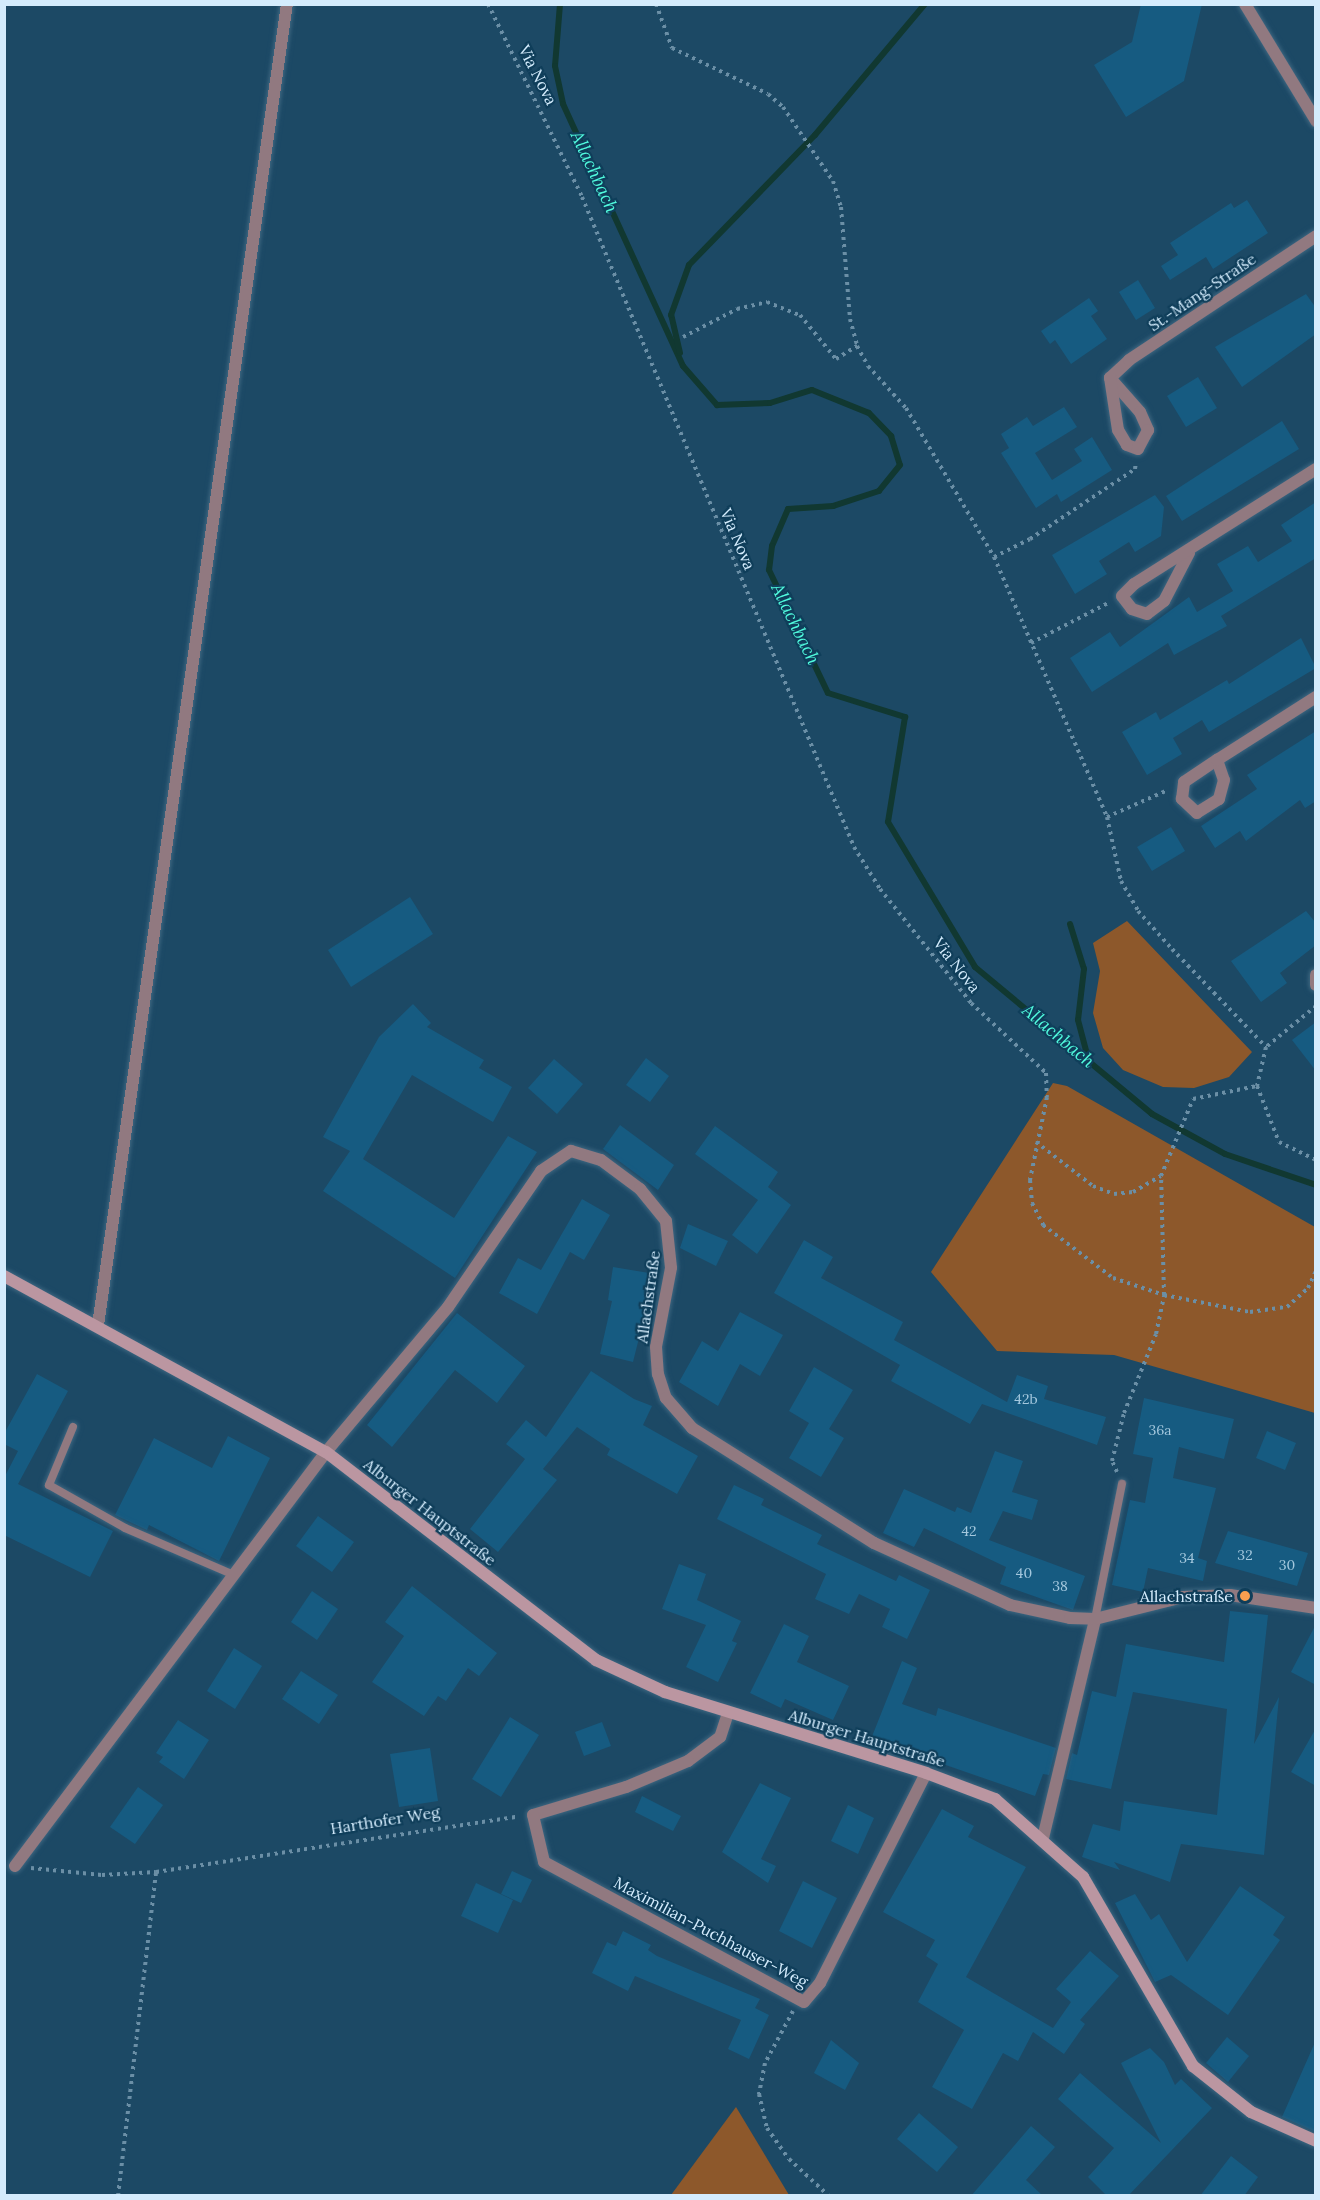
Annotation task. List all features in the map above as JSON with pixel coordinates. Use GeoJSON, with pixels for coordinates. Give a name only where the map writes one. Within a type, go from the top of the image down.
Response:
{"type":"FeatureCollection","features":[{"type":"Feature","properties":{"kind":"street"},"geometry":{"type":"LineString","coordinates":[[98,1325],[287,4]]}},
{"type":"Feature","properties":{"kind":"street"},"geometry":{"type":"LineString","coordinates":[[1245,4],[1316,121]]}},
{"type":"Feature","properties":{"kind":"street","name":"St.-Mang-Straße"},"geometry":{"type":"LineString","coordinates":[[1110,378],[1129,360],[1316,236]]}},
{"type":"Feature","properties":{"kind":"street"},"geometry":{"type":"LineString","coordinates":[[1110,378],[1140,412],[1148,430],[1138,449],[1127,445],[1118,430],[1110,378]]}},
{"type":"Feature","properties":{"kind":"street"},"geometry":{"type":"LineString","coordinates":[[1188,553],[1164,601],[1146,614],[1132,609],[1122,596],[1188,553],[1316,470]]}},
{"type":"Feature","properties":{"kind":"street"},"geometry":{"type":"LineString","coordinates":[[1217,760],[1224,780],[1218,799],[1197,813],[1182,799],[1184,782],[1217,760],[1316,697]]}},
{"type":"Feature","properties":{"kind":"street"},"geometry":{"type":"LineString","coordinates":[[1316,975],[1316,985]]}},
{"type":"Feature","properties":{"kind":"street","name":"Allachstraße"},"geometry":{"type":"LineString","coordinates":[[326,1452],[448,1307],[541,1171],[559,1156],[586,1153],[640,1189],[666,1221],[671,1268],[657,1347],[658,1374],[666,1398],[692,1428],[874,1543],[922,1568],[1010,1605],[1095,1619],[1183,1597],[1230,1595],[1316,1608]]}},
{"type":"Feature","properties":{"kind":"street","name":"Alburger Hauptstraße"},"geometry":{"type":"LineString","coordinates":[[4,1276],[98,1325],[326,1452],[596,1660],[665,1692],[926,1773],[995,1799],[1043,1838],[1083,1877],[1193,2066],[1251,2112],[1316,2141]]}},
{"type":"Feature","properties":{"kind":"street"},"geometry":{"type":"LineString","coordinates":[[15,1866],[326,1452]]}},
{"type":"Feature","properties":{"kind":"street"},"geometry":{"type":"LineString","coordinates":[[1043,1838],[1095,1619]]}},
{"type":"Feature","properties":{"kind":"street"},"geometry":{"type":"LineString","coordinates":[[533,1815],[626,1787],[688,1761],[720,1737],[728,1713]]}},
{"type":"Feature","properties":{"kind":"street","name":"Maximilian-Puchhauser-Weg"},"geometry":{"type":"LineString","coordinates":[[533,1815],[544,1862],[804,2002],[820,1983],[926,1773]]}},
{"type":"Feature","properties":{"kind":"lane"},"geometry":{"type":"LineString","coordinates":[[73,1427],[49,1485],[125,1528],[234,1575]]}},
{"type":"Feature","properties":{"kind":"lane"},"geometry":{"type":"LineString","coordinates":[[1095,1619],[1122,1484]]}},
{"type":"Feature","properties":{"kind":"path","name":"Via Nova"},"geometry":{"type":"LineString","coordinates":[[488,4],[582,197],[854,847],[880,889],[971,1003],[1046,1072],[1047,1097],[1036,1142]]}},
{"type":"Feature","properties":{"kind":"path"},"geometry":{"type":"LineString","coordinates":[[656,4],[672,48],[768,94],[814,150],[841,207],[850,319],[857,346],[868,366],[906,408],[994,557],[1107,817],[1121,881],[1138,911],[1266,1047]]}},
{"type":"Feature","properties":{"kind":"path"},"geometry":{"type":"LineString","coordinates":[[683,337],[737,309],[767,302],[800,315],[836,358],[857,346]]}},
{"type":"Feature","properties":{"kind":"path"},"geometry":{"type":"LineString","coordinates":[[994,557],[1030,539],[1135,469],[1138,449]]}},
{"type":"Feature","properties":{"kind":"path"},"geometry":{"type":"LineString","coordinates":[[1030,643],[1063,624],[1122,596]]}},
{"type":"Feature","properties":{"kind":"path"},"geometry":{"type":"LineString","coordinates":[[1107,817],[1127,811],[1184,782]]}},
{"type":"Feature","properties":{"kind":"path"},"geometry":{"type":"LineString","coordinates":[[1316,1006],[1266,1047],[1257,1086],[1279,1142],[1316,1160]]}},
{"type":"Feature","properties":{"kind":"path"},"geometry":{"type":"LineString","coordinates":[[1122,1484],[1112,1461],[1124,1413],[1156,1334],[1164,1295],[1161,1176],[1193,1099],[1257,1086]]}},
{"type":"Feature","properties":{"kind":"path"},"geometry":{"type":"LineString","coordinates":[[1161,1176],[1133,1192],[1114,1194],[1093,1186],[1036,1142],[1030,1180],[1032,1203],[1043,1225],[1113,1278],[1164,1295],[1250,1312],[1287,1307],[1308,1288],[1316,1271]]}},
{"type":"Feature","properties":{"kind":"path","name":"Harthofer Weg"},"geometry":{"type":"LineString","coordinates":[[15,1866],[102,1875],[156,1872],[533,1815]]}},
{"type":"Feature","properties":{"kind":"path"},"geometry":{"type":"LineString","coordinates":[[118,2196],[156,1872]]}},
{"type":"Feature","properties":{"kind":"path"},"geometry":{"type":"LineString","coordinates":[[799,2000],[765,2063],[759,2094],[767,2128],[789,2159],[829,2196]]}},
{"type":"Feature","properties":{"kind":"shaded area"},"geometry":{"type":"Polygon","coordinates":[[[1127,921],[1252,1052],[1229,1077],[1194,1088],[1163,1087],[1123,1070],[1103,1048],[1093,1013],[1100,971],[1093,943],[1127,921]]]}},
{"type":"Feature","properties":{"kind":"shaded area"},"geometry":{"type":"Polygon","coordinates":[[[1053,1083],[1067,1086],[1315,1227],[1315,1413],[1114,1355],[997,1351],[931,1272],[1053,1083]]]}},
{"type":"Feature","properties":{"kind":"shaded area"},"geometry":{"type":"Polygon","coordinates":[[[736,2107],[789,2195],[671,2195],[736,2107]]]}},
{"type":"Feature","properties":{"kind":"building"},"geometry":{"type":"Polygon","coordinates":[[[1141,4],[1202,4],[1184,81],[1126,117],[1094,65],[1132,42],[1141,4]]]}},
{"type":"Feature","properties":{"kind":"building"},"geometry":{"type":"Polygon","coordinates":[[[1247,200],[1268,233],[1213,269],[1206,257],[1170,280],[1161,266],[1178,255],[1170,243],[1231,203],[1234,208],[1247,200]]]}},
{"type":"Feature","properties":{"kind":"building"},"geometry":{"type":"Polygon","coordinates":[[[1138,280],[1155,308],[1136,320],[1119,292],[1138,280]]]}},
{"type":"Feature","properties":{"kind":"building"},"geometry":{"type":"Polygon","coordinates":[[[1306,294],[1316,308],[1316,334],[1242,387],[1215,347],[1306,294]]]}},
{"type":"Feature","properties":{"kind":"building"},"geometry":{"type":"Polygon","coordinates":[[[1089,298],[1098,311],[1091,316],[1107,339],[1071,364],[1055,340],[1050,344],[1041,331],[1089,298]]]}},
{"type":"Feature","properties":{"kind":"building"},"geometry":{"type":"Polygon","coordinates":[[[1198,377],[1217,408],[1186,427],[1167,396],[1198,377]]]}},
{"type":"Feature","properties":{"kind":"building"},"geometry":{"type":"Polygon","coordinates":[[[1064,407],[1077,427],[1035,453],[1052,480],[1082,461],[1074,449],[1092,437],[1112,470],[1061,502],[1057,494],[1036,508],[1001,453],[1009,448],[1001,434],[1027,417],[1033,426],[1064,407]]]}},
{"type":"Feature","properties":{"kind":"building"},"geometry":{"type":"Polygon","coordinates":[[[1282,421],[1299,449],[1182,521],[1166,496],[1282,421]]]}},
{"type":"Feature","properties":{"kind":"building"},"geometry":{"type":"Polygon","coordinates":[[[1155,495],[1164,507],[1161,536],[1135,552],[1129,542],[1099,561],[1107,574],[1075,594],[1052,555],[1155,495]]]}},
{"type":"Feature","properties":{"kind":"building"},"geometry":{"type":"Polygon","coordinates":[[[1316,502],[1316,558],[1221,616],[1227,626],[1174,655],[1168,643],[1092,692],[1070,658],[1110,632],[1120,647],[1189,597],[1197,612],[1233,591],[1217,564],[1248,546],[1258,562],[1292,541],[1281,525],[1316,502]]]}},
{"type":"Feature","properties":{"kind":"building"},"geometry":{"type":"Polygon","coordinates":[[[1301,638],[1316,668],[1209,732],[1202,720],[1173,738],[1182,754],[1147,775],[1122,732],[1156,712],[1160,720],[1227,680],[1229,684],[1301,638]]]}},
{"type":"Feature","properties":{"kind":"building"},"geometry":{"type":"Polygon","coordinates":[[[1316,731],[1316,801],[1305,808],[1300,800],[1246,841],[1240,831],[1215,848],[1201,826],[1257,789],[1247,775],[1316,731]]]}},
{"type":"Feature","properties":{"kind":"building"},"geometry":{"type":"Polygon","coordinates":[[[1171,827],[1185,851],[1152,871],[1137,847],[1171,827]]]}},
{"type":"Feature","properties":{"kind":"building"},"geometry":{"type":"Polygon","coordinates":[[[410,897],[433,934],[351,987],[328,950],[410,897]]]}},
{"type":"Feature","properties":{"kind":"building"},"geometry":{"type":"Polygon","coordinates":[[[1306,911],[1316,923],[1316,945],[1280,973],[1287,983],[1261,1002],[1231,961],[1306,911]]]}},
{"type":"Feature","properties":{"kind":"building"},"geometry":{"type":"Polygon","coordinates":[[[413,1004],[431,1023],[427,1027],[484,1060],[479,1068],[512,1087],[493,1122],[412,1075],[363,1159],[454,1218],[508,1136],[537,1152],[455,1278],[323,1191],[350,1151],[323,1137],[379,1037],[413,1004]]]}},
{"type":"Feature","properties":{"kind":"building"},"geometry":{"type":"Polygon","coordinates":[[[1316,1022],[1316,1071],[1292,1040],[1316,1022]]]}},
{"type":"Feature","properties":{"kind":"building"},"geometry":{"type":"Polygon","coordinates":[[[646,1058],[669,1076],[650,1102],[626,1085],[646,1058]]]}},
{"type":"Feature","properties":{"kind":"building"},"geometry":{"type":"Polygon","coordinates":[[[554,1059],[583,1084],[557,1114],[528,1088],[554,1059]]]}},
{"type":"Feature","properties":{"kind":"building"},"geometry":{"type":"Polygon","coordinates":[[[620,1125],[674,1165],[658,1190],[603,1149],[620,1125]]]}},
{"type":"Feature","properties":{"kind":"building"},"geometry":{"type":"Polygon","coordinates":[[[715,1126],[778,1172],[768,1187],[791,1205],[757,1254],[732,1235],[758,1200],[695,1154],[715,1126]]]}},
{"type":"Feature","properties":{"kind":"building"},"geometry":{"type":"Polygon","coordinates":[[[582,1199],[610,1215],[584,1260],[570,1252],[537,1314],[499,1293],[518,1258],[541,1270],[582,1199]]]}},
{"type":"Feature","properties":{"kind":"building"},"geometry":{"type":"Polygon","coordinates":[[[688,1224],[728,1241],[716,1266],[680,1248],[688,1224]]]}},
{"type":"Feature","properties":{"kind":"building"},"geometry":{"type":"Polygon","coordinates":[[[804,1240],[833,1257],[821,1278],[903,1322],[894,1340],[1007,1402],[1017,1375],[1048,1386],[1044,1399],[1106,1417],[1097,1445],[982,1404],[970,1424],[891,1381],[900,1365],[774,1293],[804,1240]]]}},
{"type":"Feature","properties":{"kind":"building"},"geometry":{"type":"Polygon","coordinates":[[[613,1267],[655,1274],[633,1362],[600,1354],[612,1301],[608,1300],[613,1267]]]}},
{"type":"Feature","properties":{"kind":"building"},"geometry":{"type":"Polygon","coordinates":[[[740,1312],[783,1335],[760,1376],[740,1364],[718,1406],[679,1382],[702,1341],[718,1351],[740,1312]]]}},
{"type":"Feature","properties":{"kind":"building"},"geometry":{"type":"Polygon","coordinates":[[[457,1313],[525,1366],[497,1403],[455,1370],[392,1447],[367,1425],[457,1313]]]}},
{"type":"Feature","properties":{"kind":"building"},"geometry":{"type":"Polygon","coordinates":[[[814,1367],[853,1390],[829,1429],[844,1438],[821,1477],[789,1458],[809,1423],[789,1411],[814,1367]]]}},
{"type":"Feature","properties":{"kind":"building"},"geometry":{"type":"Polygon","coordinates":[[[591,1371],[634,1399],[652,1406],[643,1425],[698,1456],[677,1494],[607,1455],[610,1449],[577,1427],[543,1469],[557,1480],[498,1552],[470,1529],[525,1459],[506,1444],[526,1420],[546,1437],[591,1371]]]}},
{"type":"Feature","properties":{"kind":"building"},"geometry":{"type":"Polygon","coordinates":[[[37,1374],[68,1391],[18,1484],[113,1531],[90,1577],[4,1535],[4,1478],[18,1451],[4,1444],[4,1434],[37,1374]]]}},
{"type":"Feature","properties":{"kind":"building"},"geometry":{"type":"Polygon","coordinates":[[[1144,1398],[1234,1419],[1224,1459],[1179,1447],[1173,1478],[1216,1488],[1198,1558],[1207,1561],[1203,1581],[1148,1568],[1143,1592],[1112,1585],[1130,1500],[1145,1503],[1153,1458],[1133,1454],[1144,1398]]]}},
{"type":"Feature","properties":{"kind":"building"},"geometry":{"type":"Polygon","coordinates":[[[1267,1431],[1296,1443],[1285,1470],[1256,1458],[1267,1431]]]}},
{"type":"Feature","properties":{"kind":"building"},"geometry":{"type":"Polygon","coordinates":[[[228,1436],[270,1458],[219,1561],[149,1525],[147,1530],[115,1515],[154,1438],[212,1468],[228,1436]]]}},
{"type":"Feature","properties":{"kind":"building"},"geometry":{"type":"Polygon","coordinates":[[[995,1451],[1023,1461],[1012,1492],[1038,1500],[1032,1520],[1003,1511],[989,1540],[1085,1576],[1073,1610],[1000,1584],[1006,1567],[924,1528],[914,1547],[883,1533],[904,1489],[955,1512],[957,1507],[971,1513],[995,1451]]]}},
{"type":"Feature","properties":{"kind":"building"},"geometry":{"type":"Polygon","coordinates":[[[734,1485],[764,1499],[761,1505],[822,1535],[817,1544],[896,1581],[899,1575],[930,1590],[907,1639],[882,1627],[890,1609],[859,1594],[849,1614],[815,1599],[826,1574],[717,1519],[734,1485]]]}},
{"type":"Feature","properties":{"kind":"building"},"geometry":{"type":"Polygon","coordinates":[[[318,1516],[354,1542],[332,1572],[296,1546],[318,1516]]]}},
{"type":"Feature","properties":{"kind":"building"},"geometry":{"type":"Polygon","coordinates":[[[1228,1531],[1308,1553],[1297,1586],[1215,1563],[1228,1531]]]}},
{"type":"Feature","properties":{"kind":"building"},"geometry":{"type":"Polygon","coordinates":[[[679,1564],[706,1574],[697,1600],[741,1621],[732,1641],[737,1643],[718,1682],[686,1667],[706,1625],[662,1609],[679,1564]]]}},
{"type":"Feature","properties":{"kind":"building"},"geometry":{"type":"Polygon","coordinates":[[[412,1586],[497,1653],[479,1676],[468,1668],[446,1701],[438,1696],[424,1716],[372,1682],[404,1636],[385,1622],[412,1586]]]}},
{"type":"Feature","properties":{"kind":"building"},"geometry":{"type":"Polygon","coordinates":[[[312,1591],[338,1609],[317,1640],[291,1622],[312,1591]]]}},
{"type":"Feature","properties":{"kind":"building"},"geometry":{"type":"Polygon","coordinates":[[[1230,1611],[1268,1615],[1254,1744],[1279,1697],[1264,1855],[1181,1844],[1170,1882],[1114,1862],[1120,1870],[1082,1857],[1093,1824],[1120,1831],[1124,1801],[1217,1815],[1227,1709],[1133,1692],[1111,1789],[1066,1779],[1072,1753],[1077,1755],[1092,1691],[1116,1697],[1126,1644],[1224,1662],[1230,1611]]]}},
{"type":"Feature","properties":{"kind":"building"},"geometry":{"type":"Polygon","coordinates":[[[784,1624],[809,1636],[797,1662],[849,1686],[833,1720],[785,1699],[781,1708],[750,1693],[784,1624]]]}},
{"type":"Feature","properties":{"kind":"building"},"geometry":{"type":"Polygon","coordinates":[[[1316,1624],[1316,1685],[1291,1672],[1316,1624]]]}},
{"type":"Feature","properties":{"kind":"building"},"geometry":{"type":"Polygon","coordinates":[[[234,1648],[262,1666],[235,1709],[207,1691],[234,1648]]]}},
{"type":"Feature","properties":{"kind":"building"},"geometry":{"type":"Polygon","coordinates":[[[902,1661],[917,1668],[902,1704],[936,1716],[938,1708],[1056,1748],[1049,1775],[1043,1774],[1035,1796],[871,1739],[902,1661]]]}},
{"type":"Feature","properties":{"kind":"building"},"geometry":{"type":"Polygon","coordinates":[[[301,1671],[338,1695],[319,1724],[282,1699],[301,1671]]]}},
{"type":"Feature","properties":{"kind":"building"},"geometry":{"type":"Polygon","coordinates":[[[510,1717],[539,1735],[501,1797],[472,1779],[510,1717]]]}},
{"type":"Feature","properties":{"kind":"building"},"geometry":{"type":"Polygon","coordinates":[[[178,1720],[209,1740],[184,1779],[159,1762],[163,1757],[156,1753],[178,1720]]]}},
{"type":"Feature","properties":{"kind":"building"},"geometry":{"type":"Polygon","coordinates":[[[602,1722],[611,1746],[584,1756],[575,1732],[602,1722]]]}},
{"type":"Feature","properties":{"kind":"building"},"geometry":{"type":"Polygon","coordinates":[[[1316,1728],[1316,1786],[1291,1772],[1316,1728]]]}},
{"type":"Feature","properties":{"kind":"building"},"geometry":{"type":"Polygon","coordinates":[[[430,1748],[438,1801],[399,1807],[390,1754],[430,1748]]]}},
{"type":"Feature","properties":{"kind":"building"},"geometry":{"type":"Polygon","coordinates":[[[760,1783],[791,1798],[761,1859],[776,1866],[768,1883],[722,1852],[760,1783]]]}},
{"type":"Feature","properties":{"kind":"building"},"geometry":{"type":"Polygon","coordinates":[[[138,1787],[163,1805],[135,1844],[110,1827],[138,1787]]]}},
{"type":"Feature","properties":{"kind":"building"},"geometry":{"type":"Polygon","coordinates":[[[642,1796],[681,1816],[673,1831],[635,1812],[642,1796]]]}},
{"type":"Feature","properties":{"kind":"building"},"geometry":{"type":"Polygon","coordinates":[[[848,1805],[874,1818],[858,1854],[831,1841],[848,1805]]]}},
{"type":"Feature","properties":{"kind":"building"},"geometry":{"type":"Polygon","coordinates":[[[942,1809],[974,1826],[968,1837],[1026,1867],[966,1977],[1053,2028],[1071,2002],[1056,1989],[1090,1951],[1119,1976],[1080,2020],[1085,2024],[1064,2054],[1033,2032],[1018,2061],[1003,2053],[972,2109],[932,2087],[964,2030],[918,2002],[938,1964],[926,1956],[935,1940],[883,1912],[942,1809]]]}},
{"type":"Feature","properties":{"kind":"building"},"geometry":{"type":"Polygon","coordinates":[[[512,1871],[532,1880],[521,1903],[501,1894],[512,1871]]]}},
{"type":"Feature","properties":{"kind":"building"},"geometry":{"type":"Polygon","coordinates":[[[803,1881],[837,1898],[812,1948],[779,1931],[803,1881]]]}},
{"type":"Feature","properties":{"kind":"building"},"geometry":{"type":"Polygon","coordinates":[[[476,1883],[513,1900],[498,1933],[461,1916],[476,1883]]]}},
{"type":"Feature","properties":{"kind":"building"},"geometry":{"type":"Polygon","coordinates":[[[1240,1886],[1285,1917],[1273,1935],[1280,1940],[1228,2015],[1171,1975],[1155,1982],[1115,1903],[1135,1894],[1151,1920],[1159,1914],[1187,1962],[1240,1886]]]}},
{"type":"Feature","properties":{"kind":"building"},"geometry":{"type":"Polygon","coordinates":[[[623,1931],[651,1945],[648,1950],[657,1956],[760,1999],[755,2008],[769,2015],[749,2059],[728,2049],[741,2020],[635,1976],[628,1991],[592,1973],[607,1942],[616,1946],[623,1931]]]}},
{"type":"Feature","properties":{"kind":"building"},"geometry":{"type":"Polygon","coordinates":[[[1227,2037],[1249,2056],[1228,2082],[1206,2063],[1227,2037]]]}},
{"type":"Feature","properties":{"kind":"building"},"geometry":{"type":"Polygon","coordinates":[[[831,2040],[859,2063],[845,2090],[814,2073],[831,2040]]]}},
{"type":"Feature","properties":{"kind":"building"},"geometry":{"type":"Polygon","coordinates":[[[1316,2040],[1316,2132],[1282,2117],[1316,2040]]]}},
{"type":"Feature","properties":{"kind":"building"},"geometry":{"type":"Polygon","coordinates":[[[1150,2048],[1164,2062],[1175,2085],[1181,2079],[1212,2108],[1128,2196],[1107,2196],[1088,2177],[1114,2148],[1058,2099],[1080,2073],[1161,2143],[1121,2063],[1150,2048]]]}},
{"type":"Feature","properties":{"kind":"building"},"geometry":{"type":"Polygon","coordinates":[[[919,2113],[958,2147],[937,2172],[897,2139],[919,2113]]]}},
{"type":"Feature","properties":{"kind":"building"},"geometry":{"type":"Polygon","coordinates":[[[1031,2126],[1055,2147],[1026,2180],[1043,2196],[971,2196],[1031,2126]]]}},
{"type":"Feature","properties":{"kind":"building"},"geometry":{"type":"Polygon","coordinates":[[[1231,2156],[1258,2177],[1244,2196],[1200,2196],[1231,2156]]]}},
{"type":"Feature","properties":{"kind":"waterway","name":"Allachbach"},"geometry":{"type":"LineString","coordinates":[[560,4],[555,66],[563,104],[683,366],[717,405],[770,403],[812,390],[869,413],[891,436],[900,465],[879,491],[833,506],[788,509],[772,546],[769,570],[828,693],[905,717],[888,822],[975,967],[1152,1114],[1225,1154],[1316,1185]]}},
{"type":"Feature","properties":{"kind":"waterway"},"geometry":{"type":"LineString","coordinates":[[680,353],[671,315],[689,265],[815,135],[925,4]]}},
{"type":"Feature","properties":{"kind":"waterway"},"geometry":{"type":"LineString","coordinates":[[1070,924],[1084,969],[1078,1020],[1089,1062]]}},
{"type":"Feature","properties":{"kind":"place","name":"Allachstraße"},"geometry":{"type":"Point","coordinates":[1245,1596]}}]}
